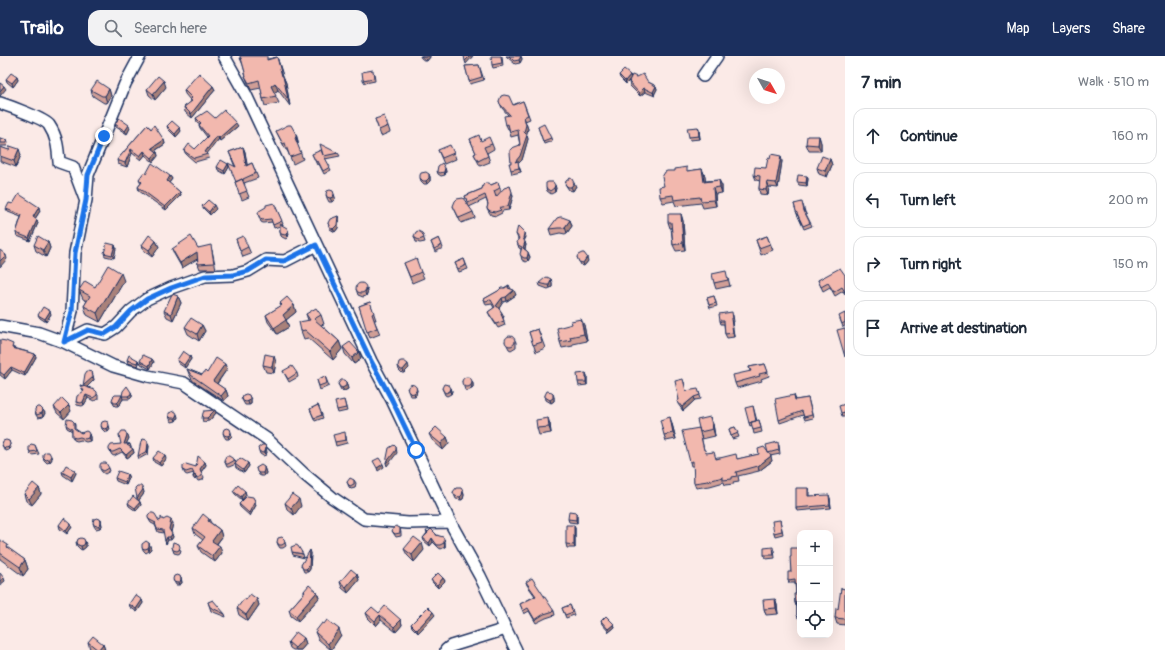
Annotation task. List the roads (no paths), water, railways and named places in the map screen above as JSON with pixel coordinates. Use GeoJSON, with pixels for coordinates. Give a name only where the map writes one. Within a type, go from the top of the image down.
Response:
{"type":"FeatureCollection","features":[{"type":"Feature","properties":{"kind":"street"},"geometry":{"type":"LineString","coordinates":[[64,342],[72,311],[75,253],[86,200],[88,175],[125,84],[140,56]]}},
{"type":"Feature","properties":{"kind":"street"},"geometry":{"type":"LineString","coordinates":[[224,56],[246,95],[371,361],[392,400],[450,522],[480,576],[516,650]]}},
{"type":"Feature","properties":{"kind":"street"},"geometry":{"type":"LineString","coordinates":[[703,76],[717,56]]}},
{"type":"Feature","properties":{"kind":"street"},"geometry":{"type":"LineString","coordinates":[[0,103],[48,124],[57,142],[59,162],[73,167],[86,200]]}},
{"type":"Feature","properties":{"kind":"street"},"geometry":{"type":"LineString","coordinates":[[64,342],[88,330],[105,334],[116,327],[131,311],[147,299],[171,288],[205,276],[233,275],[248,271],[266,260],[284,261],[316,245]]}},
{"type":"Feature","properties":{"kind":"street"},"geometry":{"type":"LineString","coordinates":[[0,326],[39,334],[64,342],[113,366],[148,376],[184,383],[267,439],[327,494],[364,519],[408,523],[450,522]]}},
{"type":"Feature","properties":{"kind":"street"},"geometry":{"type":"LineString","coordinates":[[446,650],[451,646],[506,629]]}}]}
